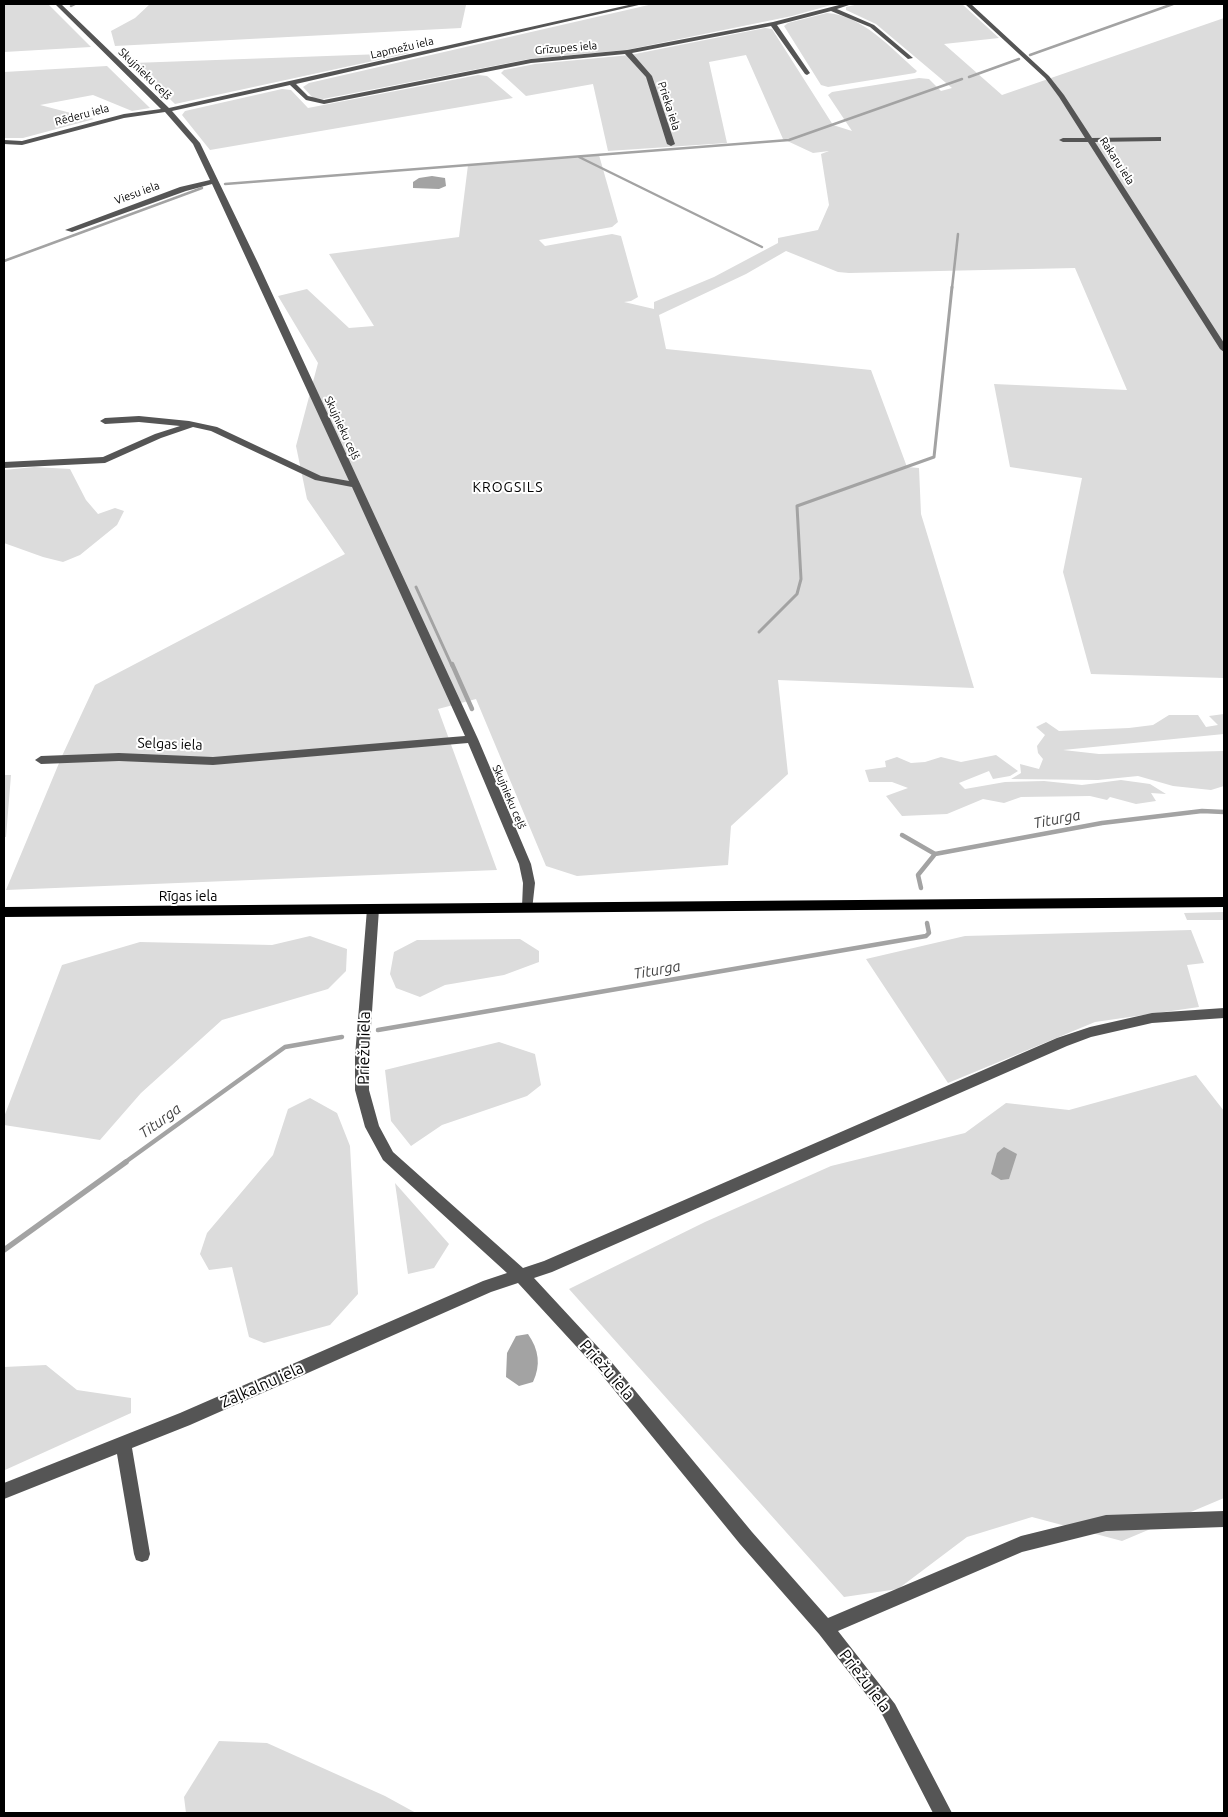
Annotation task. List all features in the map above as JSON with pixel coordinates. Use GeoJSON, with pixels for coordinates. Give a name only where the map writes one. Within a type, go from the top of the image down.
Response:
{"type":"FeatureCollection","features":[{"type":"Feature","properties":{"kind":"main road","name":"Rīgas iela"},"geometry":{"type":"LineString","coordinates":[[4,912],[1224,902]]}},
{"type":"Feature","properties":{"kind":"street","name":"Skujnieku ceļš"},"geometry":{"type":"LineString","coordinates":[[58,4],[167,110],[196,143],[254,263],[472,738],[525,864],[529,883],[528,907]]}},
{"type":"Feature","properties":{"kind":"street","name":"Lapmežu iela"},"geometry":{"type":"LineString","coordinates":[[167,110],[640,4]]}},
{"type":"Feature","properties":{"kind":"street","name":"Grīzupes iela"},"geometry":{"type":"LineString","coordinates":[[292,83],[305,98],[312,102],[324,102],[531,61],[628,52],[773,24],[849,4]]}},
{"type":"Feature","properties":{"kind":"street","name":"Rakaru iela"},"geometry":{"type":"LineString","coordinates":[[968,4],[1047,77],[1062,96],[1224,349]]}},
{"type":"Feature","properties":{"kind":"street"},"geometry":{"type":"LineString","coordinates":[[832,9],[872,26],[910,58]]}},
{"type":"Feature","properties":{"kind":"street"},"geometry":{"type":"LineString","coordinates":[[773,24],[807,73]]}},
{"type":"Feature","properties":{"kind":"street","name":"Prieka iela"},"geometry":{"type":"LineString","coordinates":[[628,52],[649,76],[671,144]]}},
{"type":"Feature","properties":{"kind":"street","name":"Rēderu iela"},"geometry":{"type":"LineString","coordinates":[[4,142],[22,143],[124,116],[167,110]]}},
{"type":"Feature","properties":{"kind":"street"},"geometry":{"type":"LineString","coordinates":[[1063,140],[1158,139]]}},
{"type":"Feature","properties":{"kind":"street","name":"Viesu iela"},"geometry":{"type":"LineString","coordinates":[[69,230],[183,188],[214,181]]}},
{"type":"Feature","properties":{"kind":"street"},"geometry":{"type":"LineString","coordinates":[[105,421],[139,419],[196,425],[214,429],[318,478],[355,485]]}},
{"type":"Feature","properties":{"kind":"street"},"geometry":{"type":"LineString","coordinates":[[5,467],[41,462],[74,463],[105,460],[158,436],[186,426],[196,425]]}},
{"type":"Feature","properties":{"kind":"street","name":"Selgas iela"},"geometry":{"type":"LineString","coordinates":[[41,760],[120,757],[213,761],[472,738]]}},
{"type":"Feature","properties":{"kind":"street","name":"Priežu iela"},"geometry":{"type":"LineString","coordinates":[[373,909],[362,1056],[362,1090],[372,1127],[388,1156],[520,1275],[603,1364],[746,1538],[825,1628],[889,1710],[943,1813]]}},
{"type":"Feature","properties":{"kind":"street","name":"Zaļkalnu iela"},"geometry":{"type":"LineString","coordinates":[[4,1491],[184,1419],[488,1286],[574,1255],[1062,1042],[1090,1032],[1152,1018],[1224,1013]]}},
{"type":"Feature","properties":{"kind":"street"},"geometry":{"type":"LineString","coordinates":[[123,1444],[142,1554]]}},
{"type":"Feature","properties":{"kind":"street"},"geometry":{"type":"LineString","coordinates":[[825,1628],[1021,1544],[1106,1523],[1224,1519]]}},
{"type":"Feature","properties":{"kind":"shaded area"},"geometry":{"type":"Polygon","coordinates":[[[4,4],[48,4],[91,47],[4,52],[4,4]]]}},
{"type":"Feature","properties":{"kind":"shaded area"},"geometry":{"type":"Polygon","coordinates":[[[150,4],[466,5],[461,28],[115,46],[111,31],[135,18],[150,4]]]}},
{"type":"Feature","properties":{"kind":"shaded area"},"geometry":{"type":"Polygon","coordinates":[[[653,4],[850,4],[831,5],[792,16],[626,50],[529,59],[323,99],[313,98],[303,87],[309,83],[653,4]]]}},
{"type":"Feature","properties":{"kind":"shaded area"},"geometry":{"type":"Polygon","coordinates":[[[859,4],[962,4],[999,38],[944,44],[1002,95],[1224,18],[1224,678],[1091,674],[1063,572],[1082,478],[1010,467],[994,384],[1127,390],[1075,268],[849,273],[838,272],[786,251],[746,274],[659,315],[666,349],[871,370],[907,467],[919,468],[921,514],[974,688],[778,680],[788,774],[731,826],[728,865],[577,876],[546,866],[476,699],[438,709],[497,870],[6,890],[62,756],[95,685],[345,554],[307,499],[296,446],[318,363],[278,296],[307,289],[349,328],[374,326],[329,254],[459,237],[468,165],[599,155],[618,222],[612,227],[539,240],[545,246],[612,234],[621,236],[638,297],[624,302],[654,309],[654,302],[714,277],[778,243],[778,238],[818,230],[829,205],[821,154],[829,151],[813,153],[783,139],[746,55],[709,62],[727,143],[608,151],[593,84],[526,96],[501,73],[504,70],[535,64],[630,55],[765,28],[772,29],[833,125],[852,131],[828,95],[832,92],[919,78],[929,79],[941,91],[952,88],[876,24],[846,10],[846,7],[859,4]]]}},
{"type":"Feature","properties":{"kind":"shaded area"},"geometry":{"type":"Polygon","coordinates":[[[827,13],[840,15],[864,26],[876,34],[917,71],[915,73],[828,87],[821,85],[784,26],[788,23],[827,13]]]}},
{"type":"Feature","properties":{"kind":"shaded area"},"geometry":{"type":"Polygon","coordinates":[[[410,53],[175,104],[133,63],[410,53]]]}},
{"type":"Feature","properties":{"kind":"shaded area"},"geometry":{"type":"Polygon","coordinates":[[[107,66],[150,108],[132,111],[93,95],[40,105],[94,119],[23,138],[4,138],[4,72],[107,66]]]}},
{"type":"Feature","properties":{"kind":"shaded area"},"geometry":{"type":"Polygon","coordinates":[[[478,75],[487,76],[513,98],[210,150],[182,115],[185,111],[282,89],[291,90],[308,108],[478,75]]]}},
{"type":"Feature","properties":{"kind":"shaded area"},"geometry":{"type":"Polygon","coordinates":[[[432,176],[445,178],[446,186],[439,189],[413,188],[413,182],[419,178],[432,176]]]}},
{"type":"Feature","properties":{"kind":"shaded area"},"geometry":{"type":"Polygon","coordinates":[[[34,467],[70,469],[86,500],[98,514],[115,508],[124,511],[117,525],[80,555],[63,562],[4,543],[4,470],[34,467]]]}},
{"type":"Feature","properties":{"kind":"shaded area"},"geometry":{"type":"Polygon","coordinates":[[[1224,714],[1224,734],[1063,750],[1099,754],[1224,751],[1224,786],[1211,790],[1173,786],[1138,776],[1098,780],[1011,779],[1021,773],[1020,764],[1039,769],[1043,759],[1038,753],[1037,746],[1045,735],[1036,727],[1046,722],[1059,731],[1129,728],[1153,725],[1169,715],[1198,715],[1206,727],[1218,725],[1209,716],[1224,714]]]}},
{"type":"Feature","properties":{"kind":"shaded area"},"geometry":{"type":"Polygon","coordinates":[[[996,755],[1018,771],[1010,776],[993,779],[989,771],[959,783],[965,789],[1005,782],[1044,781],[1082,785],[1121,780],[1150,784],[1166,794],[1151,793],[1156,801],[1136,804],[1110,797],[1107,800],[1090,796],[1021,797],[1004,803],[983,799],[947,814],[902,816],[886,796],[908,788],[892,782],[869,782],[865,770],[886,767],[885,761],[897,757],[911,763],[925,762],[941,757],[961,762],[996,755]]]}},
{"type":"Feature","properties":{"kind":"shaded area"},"geometry":{"type":"Polygon","coordinates":[[[4,775],[11,775],[6,837],[4,837],[4,775]]]}},
{"type":"Feature","properties":{"kind":"shaded area"},"geometry":{"type":"Polygon","coordinates":[[[1224,912],[1224,920],[1187,920],[1184,913],[1224,912]]]}},
{"type":"Feature","properties":{"kind":"shaded area"},"geometry":{"type":"Polygon","coordinates":[[[1191,930],[1204,963],[1187,965],[1199,1007],[1095,1022],[948,1083],[866,959],[965,936],[1191,930]]]}},
{"type":"Feature","properties":{"kind":"shaded area"},"geometry":{"type":"Polygon","coordinates":[[[310,936],[347,949],[346,971],[328,989],[222,1020],[141,1093],[100,1140],[4,1125],[4,1117],[62,965],[140,942],[272,945],[310,936]]]}},
{"type":"Feature","properties":{"kind":"shaded area"},"geometry":{"type":"Polygon","coordinates":[[[520,939],[539,951],[539,962],[504,975],[445,985],[420,997],[396,988],[390,974],[394,952],[417,940],[520,939]]]}},
{"type":"Feature","properties":{"kind":"shaded area"},"geometry":{"type":"Polygon","coordinates":[[[499,1042],[535,1054],[541,1085],[527,1096],[442,1125],[411,1146],[391,1121],[385,1070],[499,1042]]]}},
{"type":"Feature","properties":{"kind":"shaded area"},"geometry":{"type":"Polygon","coordinates":[[[1196,1075],[1224,1111],[1224,1498],[1122,1541],[1032,1517],[967,1537],[898,1589],[844,1597],[569,1289],[705,1222],[831,1166],[965,1133],[1006,1103],[1069,1110],[1196,1075]]]}},
{"type":"Feature","properties":{"kind":"shaded area"},"geometry":{"type":"Polygon","coordinates":[[[310,1098],[337,1113],[350,1146],[358,1294],[330,1325],[264,1343],[249,1337],[232,1267],[209,1270],[200,1254],[207,1233],[273,1155],[288,1109],[310,1098]]]}},
{"type":"Feature","properties":{"kind":"shaded area"},"geometry":{"type":"Polygon","coordinates":[[[1004,1147],[1017,1154],[1009,1179],[1001,1180],[991,1174],[997,1153],[1004,1147]]]}},
{"type":"Feature","properties":{"kind":"shaded area"},"geometry":{"type":"Polygon","coordinates":[[[395,1183],[449,1244],[434,1268],[408,1274],[395,1183]]]}},
{"type":"Feature","properties":{"kind":"shaded area"},"geometry":{"type":"Polygon","coordinates":[[[528,1334],[537,1352],[536,1376],[533,1382],[519,1386],[506,1377],[507,1353],[516,1336],[528,1334]]]}},
{"type":"Feature","properties":{"kind":"shaded area"},"geometry":{"type":"Polygon","coordinates":[[[46,1365],[77,1390],[131,1398],[131,1413],[5,1470],[4,1367],[46,1365]]]}},
{"type":"Feature","properties":{"kind":"shaded area"},"geometry":{"type":"Polygon","coordinates":[[[219,1741],[267,1743],[385,1796],[416,1813],[186,1813],[184,1797],[219,1741]]]}},
{"type":"Feature","properties":{"kind":"waterway"},"geometry":{"type":"LineString","coordinates":[[71,6],[75,4]]}},
{"type":"Feature","properties":{"kind":"waterway"},"geometry":{"type":"LineString","coordinates":[[1030,55],[1173,4]]}},
{"type":"Feature","properties":{"kind":"waterway"},"geometry":{"type":"LineString","coordinates":[[969,77],[1019,59]]}},
{"type":"Feature","properties":{"kind":"waterway"},"geometry":{"type":"LineString","coordinates":[[225,184],[789,140],[962,79]]}},
{"type":"Feature","properties":{"kind":"waterway"},"geometry":{"type":"LineString","coordinates":[[579,157],[762,247]]}},
{"type":"Feature","properties":{"kind":"waterway"},"geometry":{"type":"LineString","coordinates":[[4,261],[202,188]]}},
{"type":"Feature","properties":{"kind":"waterway"},"geometry":{"type":"LineString","coordinates":[[952,288],[958,234]]}},
{"type":"Feature","properties":{"kind":"waterway"},"geometry":{"type":"LineString","coordinates":[[759,632],[797,594],[801,579],[797,506],[934,457],[952,287]]}},
{"type":"Feature","properties":{"kind":"waterway"},"geometry":{"type":"LineString","coordinates":[[416,587],[452,666]]}},
{"type":"Feature","properties":{"kind":"waterway"},"geometry":{"type":"LineString","coordinates":[[452,664],[472,709]]}},
{"type":"Feature","properties":{"kind":"waterway","name":"Titurga"},"geometry":{"type":"LineString","coordinates":[[935,854],[1102,823],[1202,811],[1224,812]]}},
{"type":"Feature","properties":{"kind":"waterway"},"geometry":{"type":"LineString","coordinates":[[902,835],[935,854]]}},
{"type":"Feature","properties":{"kind":"waterway","name":"Titurga"},"geometry":{"type":"LineString","coordinates":[[921,888],[918,875],[935,854]]}},
{"type":"Feature","properties":{"kind":"waterway","name":"Titurga"},"geometry":{"type":"LineString","coordinates":[[378,1030],[926,936],[929,933],[927,923]]}},
{"type":"Feature","properties":{"kind":"waterway","name":"Titurga"},"geometry":{"type":"LineString","coordinates":[[124,1163],[285,1047],[342,1037]]}},
{"type":"Feature","properties":{"kind":"waterway","name":"Titurga"},"geometry":{"type":"LineString","coordinates":[[4,1250],[126,1162]]}},
{"type":"Feature","properties":{"kind":"district","name":"KROGSILS"},"geometry":{"type":"Point","coordinates":[508,487]}}]}
